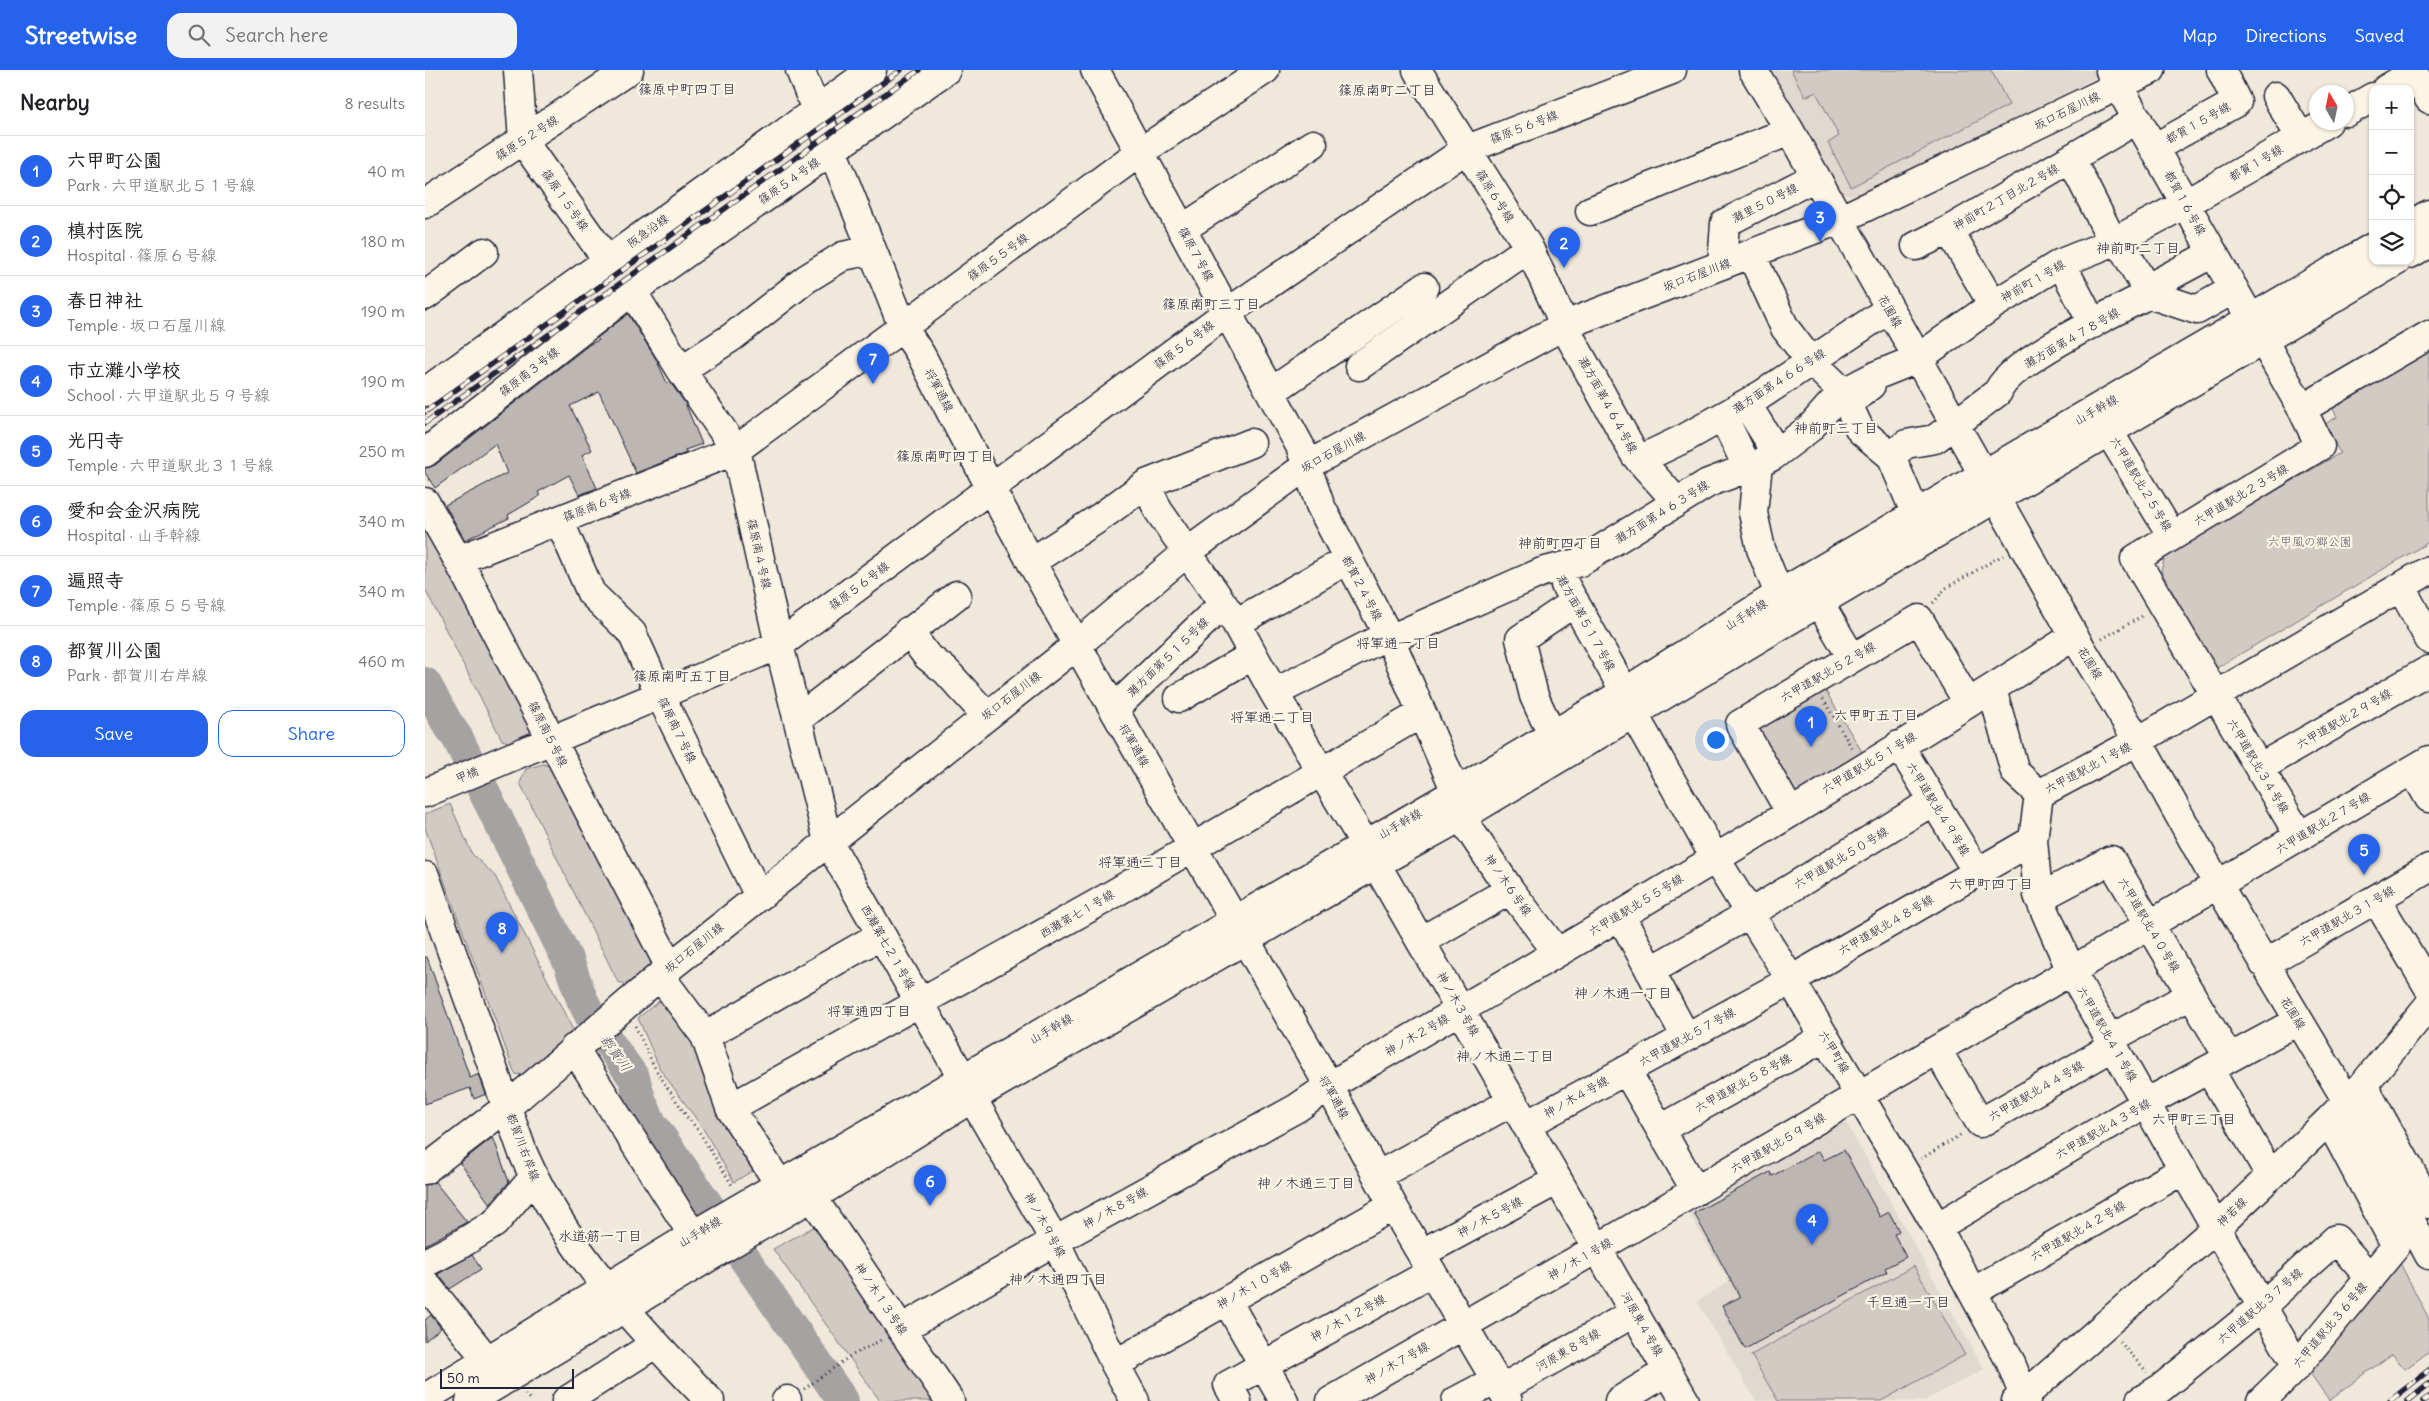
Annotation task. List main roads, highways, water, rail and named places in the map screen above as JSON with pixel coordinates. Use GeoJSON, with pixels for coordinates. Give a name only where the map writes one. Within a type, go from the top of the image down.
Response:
{"type":"FeatureCollection","features":[{"type":"Feature","properties":{"kind":"waterway","name":"都賀川"},"geometry":{"type":"LineString","coordinates":[[425,683],[457,737],[569,963],[582,999],[592,1019],[634,1078],[641,1102],[651,1123],[843,1401]]}},
{"type":"Feature","properties":{"kind":"railway"},"geometry":{"type":"LineString","coordinates":[[425,412],[901,70]]}},
{"type":"Feature","properties":{"kind":"railway"},"geometry":{"type":"LineString","coordinates":[[425,423],[919,70]]}},
{"type":"Feature","properties":{"kind":"railway"},"geometry":{"type":"LineString","coordinates":[[2390,1401],[2429,1370]]}},
{"type":"Feature","properties":{"kind":"railway"},"geometry":{"type":"LineString","coordinates":[[2408,1401],[2429,1384]]}},
{"type":"Feature","properties":{"kind":"railway"},"geometry":{"type":"LineString","coordinates":[[2423,1401],[2429,1397]]}},
{"type":"Feature","properties":{"kind":"place","name":"春日神社"},"geometry":{"type":"Point","coordinates":[1820,242]}},
{"type":"Feature","properties":{"kind":"place","name":"槙村医院"},"geometry":{"type":"Point","coordinates":[1564,268]}},
{"type":"Feature","properties":{"kind":"place","name":"遍照寺"},"geometry":{"type":"Point","coordinates":[873,384]}},
{"type":"Feature","properties":{"kind":"place","name":"六甲町公園"},"geometry":{"type":"Point","coordinates":[1811,747]}},
{"type":"Feature","properties":{"kind":"place","name":"光円寺"},"geometry":{"type":"Point","coordinates":[2364,875]}},
{"type":"Feature","properties":{"kind":"place","name":"都賀川公園"},"geometry":{"type":"Point","coordinates":[502,953]}},
{"type":"Feature","properties":{"kind":"place","name":"愛和会金沢病院"},"geometry":{"type":"Point","coordinates":[930,1206]}},
{"type":"Feature","properties":{"kind":"place","name":"市立灘小学校"},"geometry":{"type":"Point","coordinates":[1812,1245]}},
{"type":"Feature","properties":{"kind":"district","name":"篠原中町四丁目"},"geometry":{"type":"Point","coordinates":[687,89]}},
{"type":"Feature","properties":{"kind":"district","name":"篠原南町二丁目"},"geometry":{"type":"Point","coordinates":[1387,90]}},
{"type":"Feature","properties":{"kind":"district","name":"神前町二丁目"},"geometry":{"type":"Point","coordinates":[2138,248]}},
{"type":"Feature","properties":{"kind":"district","name":"篠原南町三丁目"},"geometry":{"type":"Point","coordinates":[1211,304]}},
{"type":"Feature","properties":{"kind":"district","name":"神前町三丁目"},"geometry":{"type":"Point","coordinates":[1836,428]}},
{"type":"Feature","properties":{"kind":"district","name":"篠原南町四丁目"},"geometry":{"type":"Point","coordinates":[945,456]}},
{"type":"Feature","properties":{"kind":"district","name":"神前町四丁目"},"geometry":{"type":"Point","coordinates":[1560,543]}},
{"type":"Feature","properties":{"kind":"district","name":"将軍通一丁目"},"geometry":{"type":"Point","coordinates":[1398,643]}},
{"type":"Feature","properties":{"kind":"district","name":"篠原南町五丁目"},"geometry":{"type":"Point","coordinates":[682,676]}},
{"type":"Feature","properties":{"kind":"district","name":"六甲町五丁目"},"geometry":{"type":"Point","coordinates":[1876,715]}},
{"type":"Feature","properties":{"kind":"district","name":"将軍通二丁目"},"geometry":{"type":"Point","coordinates":[1272,717]}},
{"type":"Feature","properties":{"kind":"district","name":"将軍通三丁目"},"geometry":{"type":"Point","coordinates":[1140,862]}},
{"type":"Feature","properties":{"kind":"district","name":"六甲町四丁目"},"geometry":{"type":"Point","coordinates":[1991,884]}},
{"type":"Feature","properties":{"kind":"district","name":"神ノ木通一丁目"},"geometry":{"type":"Point","coordinates":[1623,993]}},
{"type":"Feature","properties":{"kind":"district","name":"将軍通四丁目"},"geometry":{"type":"Point","coordinates":[869,1011]}},
{"type":"Feature","properties":{"kind":"district","name":"神ノ木通二丁目"},"geometry":{"type":"Point","coordinates":[1505,1056]}},
{"type":"Feature","properties":{"kind":"district","name":"六甲町三丁目"},"geometry":{"type":"Point","coordinates":[2194,1119]}},
{"type":"Feature","properties":{"kind":"district","name":"神ノ木通三丁目"},"geometry":{"type":"Point","coordinates":[1306,1183]}},
{"type":"Feature","properties":{"kind":"district","name":"水道筋一丁目"},"geometry":{"type":"Point","coordinates":[600,1236]}},
{"type":"Feature","properties":{"kind":"district","name":"神ノ木通四丁目"},"geometry":{"type":"Point","coordinates":[1058,1279]}},
{"type":"Feature","properties":{"kind":"district","name":"千旦通一丁目"},"geometry":{"type":"Point","coordinates":[1908,1302]}},
{"type":"Feature","properties":{"kind":"park label","name":"六甲風の郷公園"},"geometry":{"type":"Point","coordinates":[2310,542]}}]}
